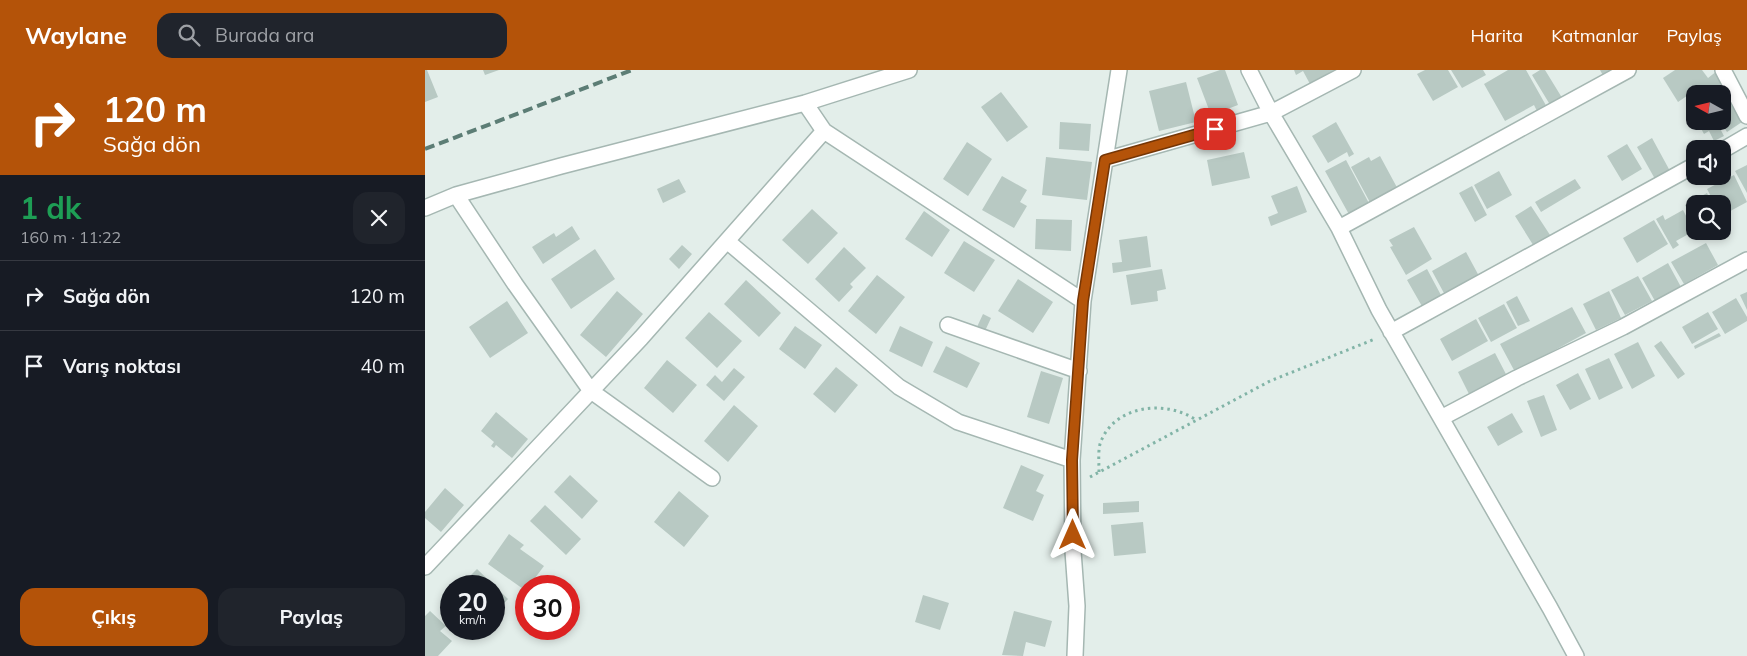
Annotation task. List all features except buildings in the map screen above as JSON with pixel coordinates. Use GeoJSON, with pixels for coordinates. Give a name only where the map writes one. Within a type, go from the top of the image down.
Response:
{"type":"FeatureCollection","features":[{"type":"Feature","properties":{"kind":"street"},"geometry":{"type":"LineString","coordinates":[[425,208],[456,195],[805,103],[909,70]]}},
{"type":"Feature","properties":{"kind":"street"},"geometry":{"type":"LineString","coordinates":[[1075,656],[1077,606],[1073,551],[1072,460],[1083,301],[1119,70]]}},
{"type":"Feature","properties":{"kind":"street"},"geometry":{"type":"LineString","coordinates":[[1249,70],[1271,113],[1339,228],[1391,332],[1576,656]]}},
{"type":"Feature","properties":{"kind":"street"},"geometry":{"type":"LineString","coordinates":[[1105,160],[1271,113],[1353,70]]}},
{"type":"Feature","properties":{"kind":"street"},"geometry":{"type":"LineString","coordinates":[[1339,228],[1628,70]]}},
{"type":"Feature","properties":{"kind":"street"},"geometry":{"type":"LineString","coordinates":[[1723,70],[1747,116]]}},
{"type":"Feature","properties":{"kind":"street"},"geometry":{"type":"LineString","coordinates":[[805,103],[824,131],[1083,301]]}},
{"type":"Feature","properties":{"kind":"street"},"geometry":{"type":"LineString","coordinates":[[425,567],[641,338],[824,131]]}},
{"type":"Feature","properties":{"kind":"street"},"geometry":{"type":"LineString","coordinates":[[1731,145],[1747,136]]}},
{"type":"Feature","properties":{"kind":"street"},"geometry":{"type":"LineString","coordinates":[[1391,332],[1686,170]]}},
{"type":"Feature","properties":{"kind":"street"},"geometry":{"type":"LineString","coordinates":[[456,195],[515,284],[591,391],[712,478]]}},
{"type":"Feature","properties":{"kind":"street"},"geometry":{"type":"LineString","coordinates":[[727,241],[899,387],[959,422],[1072,460]]}},
{"type":"Feature","properties":{"kind":"street"},"geometry":{"type":"LineString","coordinates":[[1441,418],[1517,378],[1623,327],[1747,260]]}},
{"type":"Feature","properties":{"kind":"street"},"geometry":{"type":"LineString","coordinates":[[948,325],[1079,372]]}},
{"type":"Feature","properties":{"kind":"path"},"geometry":{"type":"LineString","coordinates":[[1072,486],[1270,381],[1391,332]]}},
{"type":"Feature","properties":{"kind":"path"},"geometry":{"type":"LineString","coordinates":[[1099,472],[1100,445],[1105,435],[1112,426],[1128,414],[1144,408],[1154,408],[1184,412],[1197,420]]}},
{"type":"Feature","properties":{"kind":"railway"},"geometry":{"type":"LineString","coordinates":[[425,149],[632,70]]}},
{"type":"Feature","properties":{"kind":"route"},"geometry":{"type":"LineString","coordinates":[[1073,535],[1072,460],[1083,301],[1105,160],[1215,129]]}}]}
